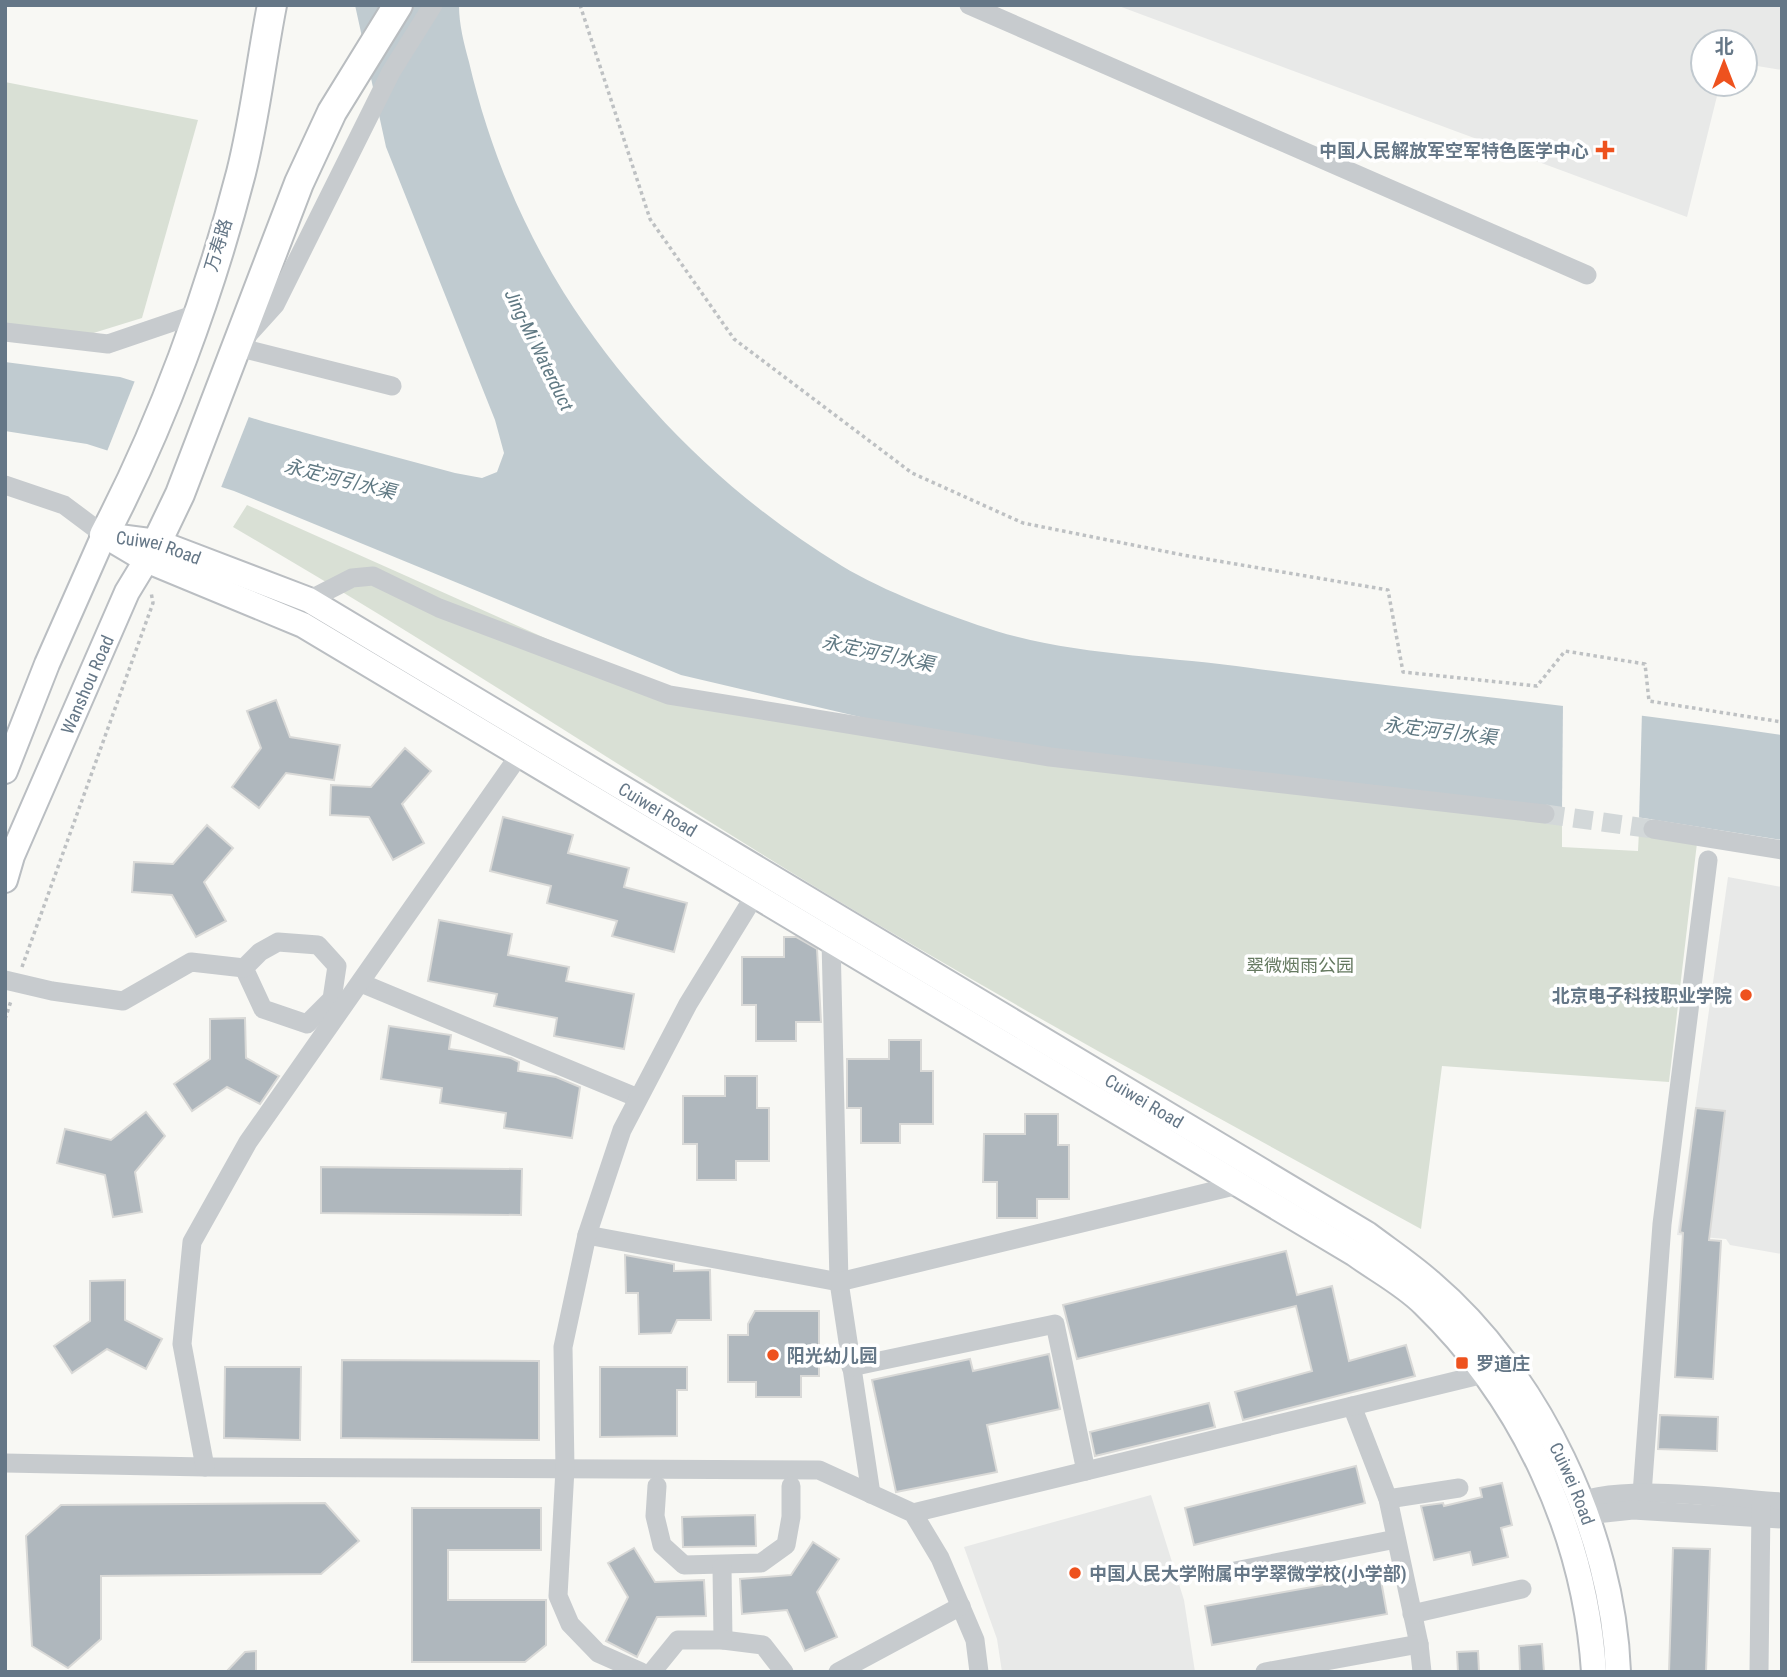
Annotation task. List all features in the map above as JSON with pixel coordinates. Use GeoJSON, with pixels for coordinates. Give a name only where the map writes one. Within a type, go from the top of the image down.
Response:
{"type":"FeatureCollection","features":[{"type":"Feature","properties":{"kind":"highway"},"geometry":{"type":"LineString","coordinates":[[237,346],[299,183],[332,112],[398,5]]}},
{"type":"Feature","properties":{"kind":"highway","name":"万寿路"},"geometry":{"type":"LineString","coordinates":[[104,535],[135,475],[196,314],[241,172],[272,6]]}},
{"type":"Feature","properties":{"kind":"highway","name":"Wanshou Road"},"geometry":{"type":"LineString","coordinates":[[151,551],[180,494],[237,346]]}},
{"type":"Feature","properties":{"kind":"main road","name":"Cuiwei Road"},"geometry":{"type":"LineString","coordinates":[[104,535],[309,600],[1367,1234],[1432,1283],[1489,1342],[1533,1404],[1569,1469],[1594,1672]]}},
{"type":"Feature","properties":{"kind":"main road"},"geometry":{"type":"LineString","coordinates":[[5,771],[47,664],[104,535]]}},
{"type":"Feature","properties":{"kind":"main road","name":"Cuiwei Road"},"geometry":{"type":"LineString","coordinates":[[151,551],[303,625],[1355,1254],[1423,1302],[1513,1413],[1576,1509],[1604,1580],[1617,1650],[1618,1672]]}},
{"type":"Feature","properties":{"kind":"main road","name":"Wanshou Road"},"geometry":{"type":"LineString","coordinates":[[5,880],[12,856],[127,592],[151,551]]}},
{"type":"Feature","properties":{"kind":"street"},"geometry":{"type":"LineString","coordinates":[[392,386],[237,346],[275,305],[391,72],[433,5]]}},
{"type":"Feature","properties":{"kind":"street"},"geometry":{"type":"LineString","coordinates":[[969,5],[1587,275]]}},
{"type":"Feature","properties":{"kind":"street"},"geometry":{"type":"LineString","coordinates":[[5,332],[108,344],[196,314]]}},
{"type":"Feature","properties":{"kind":"street"},"geometry":{"type":"LineString","coordinates":[[5,485],[64,505],[104,535]]}},
{"type":"Feature","properties":{"kind":"street"},"geometry":{"type":"LineString","coordinates":[[309,600],[352,578],[373,576],[439,608],[681,697],[1050,757],[1545,814]]}},
{"type":"Feature","properties":{"kind":"street"},"geometry":{"type":"LineString","coordinates":[[205,1467],[182,1343],[192,1242],[248,1142],[520,754]]}},
{"type":"Feature","properties":{"kind":"street"},"geometry":{"type":"LineString","coordinates":[[1653,828],[1782,850]]}},
{"type":"Feature","properties":{"kind":"street"},"geometry":{"type":"LineString","coordinates":[[1642,1494],[1662,1224],[1708,860]]}},
{"type":"Feature","properties":{"kind":"street"},"geometry":{"type":"LineString","coordinates":[[641,1672],[598,1653],[570,1624],[558,1596],[565,1469],[563,1347],[587,1235],[622,1130],[688,1004],[755,895]]}},
{"type":"Feature","properties":{"kind":"street"},"geometry":{"type":"LineString","coordinates":[[831,940],[839,1282],[871,1494]]}},
{"type":"Feature","properties":{"kind":"street"},"geometry":{"type":"LineString","coordinates":[[278,942],[318,944],[337,966],[332,999],[307,1024],[263,1009],[243,968],[260,952],[278,942]]}},
{"type":"Feature","properties":{"kind":"street"},"geometry":{"type":"LineString","coordinates":[[11,982],[52,992],[123,1001],[191,961],[243,968]]}},
{"type":"Feature","properties":{"kind":"street"},"geometry":{"type":"LineString","coordinates":[[361,983],[638,1098]]}},
{"type":"Feature","properties":{"kind":"street"},"geometry":{"type":"LineString","coordinates":[[587,1235],[839,1282],[1238,1185]]}},
{"type":"Feature","properties":{"kind":"street"},"geometry":{"type":"LineString","coordinates":[[851,1367],[1055,1324],[1086,1471]]}},
{"type":"Feature","properties":{"kind":"street"},"geometry":{"type":"LineString","coordinates":[[914,1513],[1484,1374]]}},
{"type":"Feature","properties":{"kind":"street"},"geometry":{"type":"LineString","coordinates":[[1352,1406],[1388,1499],[1419,1644],[1422,1672]]}},
{"type":"Feature","properties":{"kind":"street"},"geometry":{"type":"LineString","coordinates":[[5,1463],[205,1467],[818,1469],[914,1513],[940,1558],[975,1640],[979,1672]]}},
{"type":"Feature","properties":{"kind":"street"},"geometry":{"type":"LineString","coordinates":[[657,1486],[656,1516],[662,1545],[684,1565],[722,1567],[761,1563],[786,1545],[791,1517],[791,1486]]}},
{"type":"Feature","properties":{"kind":"street"},"geometry":{"type":"LineString","coordinates":[[1388,1499],[1459,1488]]}},
{"type":"Feature","properties":{"kind":"street"},"geometry":{"type":"LineString","coordinates":[[1576,1509],[1642,1494],[1760,1510],[1782,1519]]}},
{"type":"Feature","properties":{"kind":"street"},"geometry":{"type":"LineString","coordinates":[[1576,1509],[1760,1510],[1782,1502]]}},
{"type":"Feature","properties":{"kind":"street"},"geometry":{"type":"LineString","coordinates":[[1759,1672],[1760,1510]]}},
{"type":"Feature","properties":{"kind":"street"},"geometry":{"type":"LineString","coordinates":[[1235,1571],[1396,1539]]}},
{"type":"Feature","properties":{"kind":"street"},"geometry":{"type":"LineString","coordinates":[[722,1567],[723,1640]]}},
{"type":"Feature","properties":{"kind":"street"},"geometry":{"type":"LineString","coordinates":[[1412,1614],[1522,1589]]}},
{"type":"Feature","properties":{"kind":"street"},"geometry":{"type":"LineString","coordinates":[[838,1672],[961,1606]]}},
{"type":"Feature","properties":{"kind":"street"},"geometry":{"type":"LineString","coordinates":[[652,1672],[678,1640],[723,1640],[763,1645],[784,1672]]}},
{"type":"Feature","properties":{"kind":"street"},"geometry":{"type":"LineString","coordinates":[[1265,1672],[1419,1644]]}},
{"type":"Feature","properties":{"kind":"path"},"geometry":{"type":"LineString","coordinates":[[580,5],[650,219],[734,339],[912,472],[1023,523],[1183,555],[1388,590],[1403,672],[1537,686],[1564,651],[1645,664],[1649,701],[1782,722]]}},
{"type":"Feature","properties":{"kind":"path"},"geometry":{"type":"LineString","coordinates":[[5,1019],[11,982],[153,603],[151,551]]}},
{"type":"Feature","properties":{"kind":"shaded area","name":"中国人民解放军空军特色医学中心"},"geometry":{"type":"Polygon","coordinates":[[[1116,5],[1782,5],[1782,70],[1759,66],[1759,28],[1689,28],[1689,98],[1717,98],[1687,217],[1116,5]]]}},
{"type":"Feature","properties":{"kind":"shaded area","name":"北京电子科技职业学院"},"geometry":{"type":"Polygon","coordinates":[[[1728,877],[1782,887],[1782,1254],[1730,1245],[1726,1239],[1677,1235],[1728,877]]]}},
{"type":"Feature","properties":{"kind":"shaded area","name":"中国人民大学附属中学翠微学校(小学部)"},"geometry":{"type":"Polygon","coordinates":[[[1151,1495],[1184,1600],[1195,1672],[1002,1672],[997,1639],[964,1547],[1151,1495]]]}},
{"type":"Feature","properties":{"kind":"green space"},"geometry":{"type":"Polygon","coordinates":[[[5,82],[198,120],[142,318],[87,335],[5,323],[5,82]]]}},
{"type":"Feature","properties":{"kind":"green space","name":"翠微烟雨公园"},"geometry":{"type":"Polygon","coordinates":[[[247,505],[646,683],[1065,765],[1562,820],[1562,847],[1638,851],[1639,831],[1697,843],[1669,1082],[1442,1066],[1421,1229],[1042,1019],[892,933],[744,843],[380,615],[233,527],[247,505]]]}},
{"type":"Feature","properties":{"kind":"water"},"geometry":{"type":"Polygon","coordinates":[[[355,5],[459,5],[462,34],[477,93],[507,182],[548,266],[591,333],[653,410],[723,479],[801,540],[842,566],[896,594],[958,618],[996,631],[1058,646],[1583,708],[1782,735],[1782,840],[1643,818],[950,738],[681,675],[234,491],[87,444],[5,431],[5,362],[120,377],[265,422],[455,473],[482,478],[497,472],[504,453],[495,420],[386,147],[355,5]]]}},
{"type":"Feature","properties":{"kind":"pier"},"geometry":{"type":"Polygon","coordinates":[[[136,378],[250,414],[220,490],[106,454],[136,378]]]}},
{"type":"Feature","properties":{"kind":"pier"},"geometry":{"type":"Polygon","coordinates":[[[1563,703],[1642,711],[1639,821],[1562,813],[1563,703]]]}},
{"type":"Feature","properties":{"kind":"building"},"geometry":{"type":"Polygon","coordinates":[[[276,700],[290,737],[340,745],[334,780],[286,773],[259,808],[232,787],[261,748],[247,711],[276,700]]]}},
{"type":"Feature","properties":{"kind":"building"},"geometry":{"type":"Polygon","coordinates":[[[405,748],[431,771],[402,804],[424,843],[393,860],[369,817],[330,815],[331,785],[371,787],[405,748]]]}},
{"type":"Feature","properties":{"kind":"building"},"geometry":{"type":"Polygon","coordinates":[[[503,817],[573,835],[568,853],[629,868],[624,887],[687,903],[674,952],[612,936],[617,921],[547,903],[551,886],[490,871],[503,817]]]}},
{"type":"Feature","properties":{"kind":"building"},"geometry":{"type":"Polygon","coordinates":[[[207,825],[233,848],[204,882],[226,921],[196,937],[172,895],[132,892],[134,862],[173,864],[207,825]]]}},
{"type":"Feature","properties":{"kind":"building"},"geometry":{"type":"Polygon","coordinates":[[[439,920],[512,934],[508,955],[569,967],[566,981],[634,994],[624,1049],[554,1036],[557,1018],[494,1006],[497,994],[428,981],[439,920]]]}},
{"type":"Feature","properties":{"kind":"building"},"geometry":{"type":"Polygon","coordinates":[[[784,937],[796,937],[817,949],[821,1022],[796,1022],[796,1041],[756,1041],[756,1005],[742,1005],[742,957],[784,957],[784,937]]]}},
{"type":"Feature","properties":{"kind":"building"},"geometry":{"type":"Polygon","coordinates":[[[245,1018],[246,1058],[279,1076],[260,1104],[227,1087],[192,1111],[174,1084],[210,1059],[210,1019],[245,1018]]]}},
{"type":"Feature","properties":{"kind":"building"},"geometry":{"type":"Polygon","coordinates":[[[389,1026],[451,1035],[449,1049],[511,1058],[519,1062],[518,1071],[556,1077],[580,1087],[572,1138],[504,1128],[506,1113],[440,1103],[442,1088],[381,1079],[389,1026]]]}},
{"type":"Feature","properties":{"kind":"building"},"geometry":{"type":"Polygon","coordinates":[[[889,1040],[921,1040],[921,1071],[933,1071],[933,1124],[900,1124],[900,1143],[861,1143],[861,1108],[847,1108],[847,1059],[889,1059],[889,1040]]]}},
{"type":"Feature","properties":{"kind":"building"},"geometry":{"type":"Polygon","coordinates":[[[725,1076],[757,1076],[757,1108],[769,1108],[769,1161],[736,1161],[736,1180],[697,1180],[697,1144],[683,1144],[683,1096],[725,1096],[725,1076]]]}},
{"type":"Feature","properties":{"kind":"building"},"geometry":{"type":"Polygon","coordinates":[[[1696,1108],[1725,1111],[1709,1240],[1721,1241],[1713,1379],[1675,1377],[1683,1233],[1680,1232],[1696,1108]]]}},
{"type":"Feature","properties":{"kind":"building"},"geometry":{"type":"Polygon","coordinates":[[[146,1112],[165,1136],[135,1172],[142,1212],[113,1217],[105,1175],[57,1163],[65,1129],[111,1140],[146,1112]]]}},
{"type":"Feature","properties":{"kind":"building"},"geometry":{"type":"Polygon","coordinates":[[[1025,1114],[1058,1114],[1058,1145],[1069,1145],[1069,1199],[1037,1199],[1037,1218],[997,1218],[997,1182],[983,1182],[984,1134],[1025,1134],[1025,1114]]]}},
{"type":"Feature","properties":{"kind":"building"},"geometry":{"type":"Polygon","coordinates":[[[321,1167],[522,1169],[521,1215],[321,1213],[321,1167]]]}},
{"type":"Feature","properties":{"kind":"building"},"geometry":{"type":"Polygon","coordinates":[[[1286,1251],[1297,1295],[1332,1286],[1349,1361],[1406,1345],[1415,1376],[1243,1420],[1235,1392],[1312,1371],[1296,1306],[1077,1359],[1063,1305],[1286,1251]]]}},
{"type":"Feature","properties":{"kind":"building"},"geometry":{"type":"Polygon","coordinates":[[[625,1255],[674,1264],[674,1271],[710,1270],[711,1320],[677,1320],[671,1333],[639,1334],[638,1293],[626,1293],[625,1255]]]}},
{"type":"Feature","properties":{"kind":"building"},"geometry":{"type":"Polygon","coordinates":[[[125,1280],[125,1320],[162,1339],[146,1369],[107,1349],[72,1373],[54,1346],[90,1321],[90,1281],[125,1280]]]}},
{"type":"Feature","properties":{"kind":"building","name":"阳光幼儿园"},"geometry":{"type":"Polygon","coordinates":[[[755,1311],[819,1311],[819,1376],[801,1376],[801,1397],[756,1397],[756,1382],[728,1382],[728,1335],[748,1335],[748,1324],[755,1311]]]}},
{"type":"Feature","properties":{"kind":"building"},"geometry":{"type":"Polygon","coordinates":[[[1049,1354],[1060,1409],[987,1425],[997,1472],[896,1492],[872,1380],[970,1359],[973,1371],[1049,1354]]]}},
{"type":"Feature","properties":{"kind":"building"},"geometry":{"type":"Polygon","coordinates":[[[342,1360],[539,1361],[539,1440],[341,1438],[342,1360]]]}},
{"type":"Feature","properties":{"kind":"building"},"geometry":{"type":"Polygon","coordinates":[[[225,1367],[301,1367],[300,1440],[224,1438],[225,1367]]]}},
{"type":"Feature","properties":{"kind":"building"},"geometry":{"type":"Polygon","coordinates":[[[600,1367],[687,1367],[687,1390],[677,1390],[677,1436],[600,1437],[600,1367]]]}},
{"type":"Feature","properties":{"kind":"building"},"geometry":{"type":"Polygon","coordinates":[[[1209,1403],[1215,1427],[1095,1456],[1090,1432],[1209,1403]]]}},
{"type":"Feature","properties":{"kind":"building"},"geometry":{"type":"Polygon","coordinates":[[[1660,1415],[1718,1417],[1717,1451],[1658,1449],[1660,1415]]]}},
{"type":"Feature","properties":{"kind":"building"},"geometry":{"type":"Polygon","coordinates":[[[1356,1466],[1365,1503],[1194,1545],[1185,1508],[1356,1466]]]}},
{"type":"Feature","properties":{"kind":"building"},"geometry":{"type":"Polygon","coordinates":[[[1502,1483],[1512,1525],[1501,1528],[1508,1557],[1473,1565],[1470,1552],[1434,1560],[1421,1506],[1443,1503],[1444,1506],[1482,1497],[1480,1488],[1502,1483]]]}},
{"type":"Feature","properties":{"kind":"building"},"geometry":{"type":"Polygon","coordinates":[[[325,1503],[359,1541],[321,1574],[101,1576],[101,1639],[68,1668],[32,1646],[26,1536],[61,1505],[325,1503]]]}},
{"type":"Feature","properties":{"kind":"building"},"geometry":{"type":"Polygon","coordinates":[[[412,1508],[541,1508],[541,1550],[448,1550],[448,1600],[546,1600],[546,1645],[525,1662],[412,1662],[412,1508]]]}},
{"type":"Feature","properties":{"kind":"building"},"geometry":{"type":"Polygon","coordinates":[[[755,1515],[756,1546],[683,1547],[682,1517],[755,1515]]]}},
{"type":"Feature","properties":{"kind":"building"},"geometry":{"type":"Polygon","coordinates":[[[813,1542],[839,1559],[817,1592],[837,1637],[805,1651],[787,1610],[742,1614],[740,1579],[791,1575],[813,1542]]]}},
{"type":"Feature","properties":{"kind":"building"},"geometry":{"type":"Polygon","coordinates":[[[634,1548],[655,1582],[704,1580],[706,1616],[657,1617],[637,1657],[606,1641],[628,1597],[608,1563],[634,1548]]]}},
{"type":"Feature","properties":{"kind":"building"},"geometry":{"type":"Polygon","coordinates":[[[1673,1548],[1710,1549],[1706,1672],[1669,1672],[1673,1548]]]}},
{"type":"Feature","properties":{"kind":"building"},"geometry":{"type":"Polygon","coordinates":[[[1380,1575],[1387,1614],[1212,1645],[1205,1606],[1380,1575]]]}},
{"type":"Feature","properties":{"kind":"building"},"geometry":{"type":"Polygon","coordinates":[[[1542,1644],[1544,1672],[1520,1672],[1519,1646],[1542,1644]]]}},
{"type":"Feature","properties":{"kind":"building"},"geometry":{"type":"Polygon","coordinates":[[[256,1651],[256,1672],[226,1672],[245,1652],[256,1651]]]}},
{"type":"Feature","properties":{"kind":"building"},"geometry":{"type":"Polygon","coordinates":[[[1478,1651],[1479,1672],[1458,1672],[1457,1652],[1478,1651]]]}},
{"type":"Feature","properties":{"kind":"tunnel"},"geometry":{"type":"LineString","coordinates":[[1545,814],[1653,829]]}},
{"type":"Feature","properties":{"kind":"place","name":"中国人民解放军空军特色医学中心"},"geometry":{"type":"Point","coordinates":[1605,150]}},
{"type":"Feature","properties":{"kind":"place","name":"北京电子科技职业学院"},"geometry":{"type":"Point","coordinates":[1746,995]}},
{"type":"Feature","properties":{"kind":"place","name":"阳光幼儿园"},"geometry":{"type":"Point","coordinates":[773,1355]}},
{"type":"Feature","properties":{"kind":"place","name":"罗道庄"},"geometry":{"type":"Point","coordinates":[1462,1363]}},
{"type":"Feature","properties":{"kind":"place","name":"中国人民大学附属中学翠微学校(小学部)"},"geometry":{"type":"Point","coordinates":[1075,1573]}},
{"type":"Feature","properties":{"kind":"water label","name":"Jing-Mi Waterduct"},"geometry":{"type":"Point","coordinates":[539,350]}},
{"type":"Feature","properties":{"kind":"water label","name":"永定河引水渠"},"geometry":{"type":"Point","coordinates":[340,479]}},
{"type":"Feature","properties":{"kind":"water label","name":"永定河引水渠"},"geometry":{"type":"Point","coordinates":[878,653]}},
{"type":"Feature","properties":{"kind":"water label","name":"永定河引水渠"},"geometry":{"type":"Point","coordinates":[1440,731]}}]}
